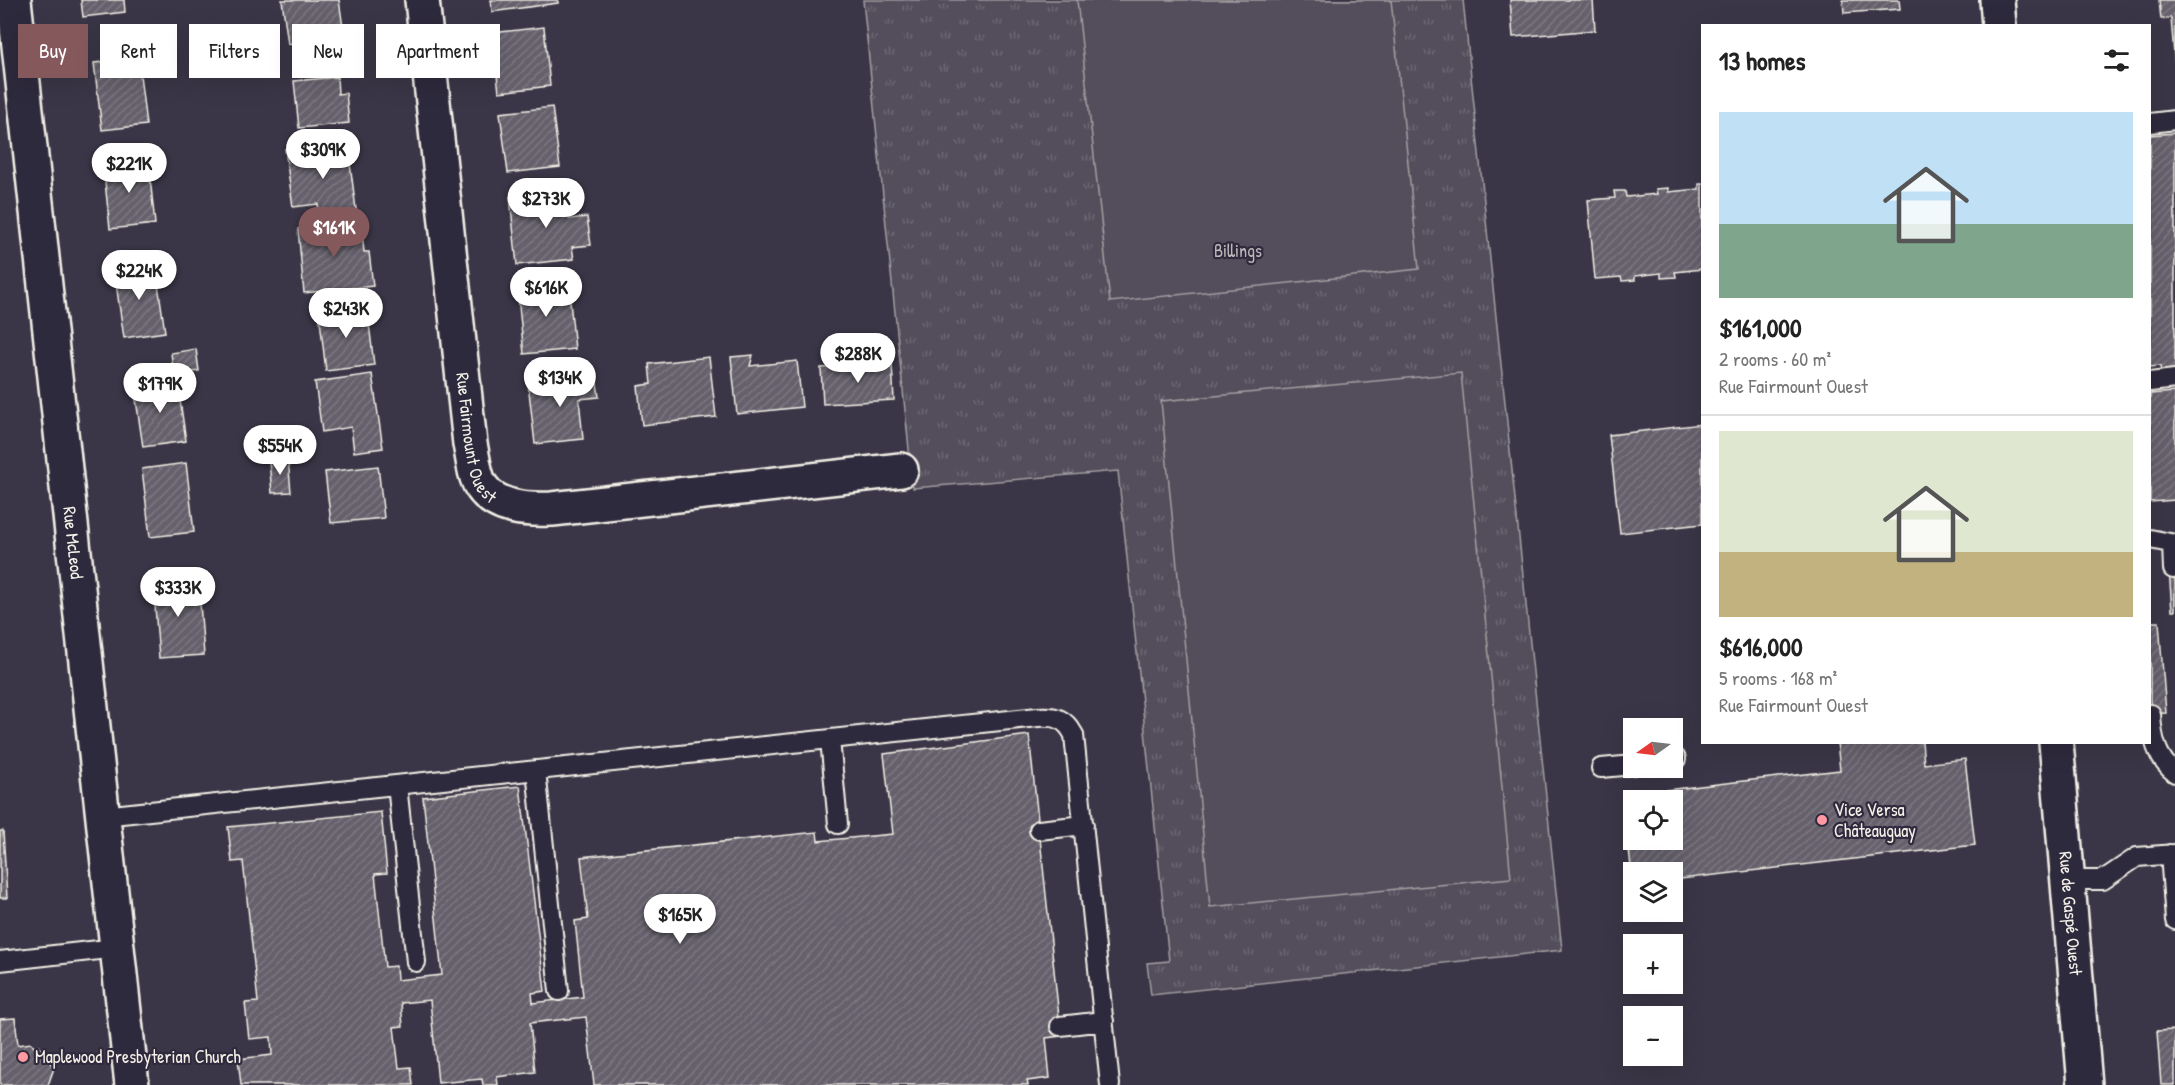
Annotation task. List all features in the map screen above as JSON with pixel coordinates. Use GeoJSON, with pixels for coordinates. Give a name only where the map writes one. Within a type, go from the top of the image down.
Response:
{"type":"FeatureCollection","features":[{"type":"Feature","properties":{"kind":"street","name":"Rue McLeod"},"geometry":{"type":"LineString","coordinates":[[14,0],[132,1085]]}},
{"type":"Feature","properties":{"kind":"street","name":"Rue Fairmount Ouest"},"geometry":{"type":"LineString","coordinates":[[422,0],[470,444],[480,485],[488,493],[512,507],[532,510],[552,509],[901,470]]}},
{"type":"Feature","properties":{"kind":"street"},"geometry":{"type":"LineString","coordinates":[[1997,0],[1999,24]]}},
{"type":"Feature","properties":{"kind":"street","name":"Rue de Gaspé Ouest"},"geometry":{"type":"LineString","coordinates":[[2056,744],[2085,1085]]}},
{"type":"Feature","properties":{"kind":"lane"},"geometry":{"type":"LineString","coordinates":[[2151,123],[2175,120]]}},
{"type":"Feature","properties":{"kind":"lane"},"geometry":{"type":"LineString","coordinates":[[2151,382],[2175,380]]}},
{"type":"Feature","properties":{"kind":"lane"},"geometry":{"type":"LineString","coordinates":[[2151,539],[2173,544],[2174,569]]}},
{"type":"Feature","properties":{"kind":"lane"},"geometry":{"type":"LineString","coordinates":[[2151,714],[2155,746],[2167,767],[2175,773]]}},
{"type":"Feature","properties":{"kind":"lane"},"geometry":{"type":"LineString","coordinates":[[103,816],[1050,716],[1068,725],[1074,735],[1110,1085]]}},
{"type":"Feature","properties":{"kind":"lane"},"geometry":{"type":"LineString","coordinates":[[830,739],[838,824]]}},
{"type":"Feature","properties":{"kind":"lane"},"geometry":{"type":"LineString","coordinates":[[1601,768],[1623,766]]}},
{"type":"Feature","properties":{"kind":"lane"},"geometry":{"type":"LineString","coordinates":[[536,770],[559,991]]}},
{"type":"Feature","properties":{"kind":"lane"},"geometry":{"type":"LineString","coordinates":[[397,784],[416,962]]}},
{"type":"Feature","properties":{"kind":"lane"},"geometry":{"type":"LineString","coordinates":[[1039,830],[1084,825]]}},
{"type":"Feature","properties":{"kind":"lane"},"geometry":{"type":"LineString","coordinates":[[2068,880],[2103,880],[2137,857],[2172,854],[2175,920]]}},
{"type":"Feature","properties":{"kind":"lane"},"geometry":{"type":"LineString","coordinates":[[0,962],[117,948]]}},
{"type":"Feature","properties":{"kind":"lane"},"geometry":{"type":"LineString","coordinates":[[1060,1026],[1104,1021]]}},
{"type":"Feature","properties":{"kind":"green space","name":"Billings"},"geometry":{"type":"Polygon","coordinates":[[[863,0],[1463,0],[1562,950],[1151,995],[1147,963],[1169,961],[1118,471],[913,488],[863,0]]]}},
{"type":"Feature","properties":{"kind":"green space"},"geometry":{"type":"Polygon","coordinates":[[[1077,0],[1391,0],[1419,269],[1110,302],[1077,0]]]}},
{"type":"Feature","properties":{"kind":"green space"},"geometry":{"type":"Polygon","coordinates":[[[1461,373],[1511,878],[1210,907],[1161,401],[1461,373]]]}},
{"type":"Feature","properties":{"kind":"building"},"geometry":{"type":"Polygon","coordinates":[[[81,0],[124,0],[125,12],[83,17],[81,0]]]}},
{"type":"Feature","properties":{"kind":"building"},"geometry":{"type":"Polygon","coordinates":[[[282,0],[339,0],[342,24],[292,24],[292,43],[288,44],[282,0]]]}},
{"type":"Feature","properties":{"kind":"building"},"geometry":{"type":"Polygon","coordinates":[[[491,0],[558,0],[558,3],[492,12],[491,0]]]}},
{"type":"Feature","properties":{"kind":"building"},"geometry":{"type":"Polygon","coordinates":[[[1510,0],[1593,0],[1595,30],[1513,37],[1510,0]]]}},
{"type":"Feature","properties":{"kind":"building"},"geometry":{"type":"Polygon","coordinates":[[[1843,0],[1899,0],[1900,9],[1844,13],[1843,0]]]}},
{"type":"Feature","properties":{"kind":"building"},"geometry":{"type":"Polygon","coordinates":[[[2159,0],[2175,0],[2175,66],[2171,18],[2161,19],[2159,0]]]}},
{"type":"Feature","properties":{"kind":"building"},"geometry":{"type":"Polygon","coordinates":[[[544,27],[550,86],[499,92],[497,78],[500,78],[500,32],[544,27]]]}},
{"type":"Feature","properties":{"kind":"building"},"geometry":{"type":"Polygon","coordinates":[[[100,62],[100,78],[140,78],[146,125],[102,130],[94,63],[100,62]]]}},
{"type":"Feature","properties":{"kind":"building"},"geometry":{"type":"Polygon","coordinates":[[[337,78],[338,94],[346,93],[349,123],[299,128],[294,81],[337,78]]]}},
{"type":"Feature","properties":{"kind":"building"},"geometry":{"type":"Polygon","coordinates":[[[552,107],[560,167],[508,173],[500,113],[552,107]]]}},
{"type":"Feature","properties":{"kind":"building"},"geometry":{"type":"Polygon","coordinates":[[[2175,133],[2175,372],[2161,373],[2160,366],[2151,367],[2151,135],[2175,133]]]}},
{"type":"Feature","properties":{"kind":"building"},"geometry":{"type":"Polygon","coordinates":[[[347,141],[357,217],[320,222],[318,204],[293,207],[285,149],[347,141]]]}},
{"type":"Feature","properties":{"kind":"building"},"geometry":{"type":"Polygon","coordinates":[[[148,159],[155,224],[110,229],[103,163],[148,159]]]}},
{"type":"Feature","properties":{"kind":"building"},"geometry":{"type":"Polygon","coordinates":[[[1699,184],[1701,184],[1701,269],[1675,272],[1676,277],[1661,278],[1661,273],[1635,276],[1635,280],[1622,281],[1621,277],[1595,279],[1588,200],[1615,198],[1614,191],[1625,191],[1626,197],[1657,194],[1656,189],[1668,188],[1668,192],[1699,189],[1699,184]]]}},
{"type":"Feature","properties":{"kind":"building"},"geometry":{"type":"Polygon","coordinates":[[[566,191],[569,219],[587,217],[591,245],[572,247],[574,259],[517,265],[510,197],[566,191]]]}},
{"type":"Feature","properties":{"kind":"building"},"geometry":{"type":"Polygon","coordinates":[[[361,223],[364,252],[369,252],[373,286],[304,293],[298,229],[361,223]]]}},
{"type":"Feature","properties":{"kind":"building"},"geometry":{"type":"Polygon","coordinates":[[[155,264],[165,332],[124,338],[114,270],[155,264]]]}},
{"type":"Feature","properties":{"kind":"building"},"geometry":{"type":"Polygon","coordinates":[[[568,282],[575,349],[524,354],[517,287],[568,282]]]}},
{"type":"Feature","properties":{"kind":"building"},"geometry":{"type":"Polygon","coordinates":[[[367,307],[374,365],[326,371],[319,312],[367,307]]]}},
{"type":"Feature","properties":{"kind":"building"},"geometry":{"type":"Polygon","coordinates":[[[196,349],[199,371],[174,375],[171,353],[196,349]]]}},
{"type":"Feature","properties":{"kind":"building"},"geometry":{"type":"Polygon","coordinates":[[[753,355],[750,366],[797,361],[802,407],[737,414],[731,357],[753,355]]]}},
{"type":"Feature","properties":{"kind":"building"},"geometry":{"type":"Polygon","coordinates":[[[709,357],[716,417],[642,425],[638,386],[651,384],[649,364],[709,357]]]}},
{"type":"Feature","properties":{"kind":"building"},"geometry":{"type":"Polygon","coordinates":[[[892,364],[894,400],[823,404],[821,368],[892,364]]]}},
{"type":"Feature","properties":{"kind":"building"},"geometry":{"type":"Polygon","coordinates":[[[372,374],[383,448],[354,452],[351,427],[322,432],[315,382],[372,374]]]}},
{"type":"Feature","properties":{"kind":"building"},"geometry":{"type":"Polygon","coordinates":[[[596,376],[599,397],[579,399],[583,439],[535,444],[528,383],[596,376]]]}},
{"type":"Feature","properties":{"kind":"building"},"geometry":{"type":"Polygon","coordinates":[[[177,380],[186,441],[143,447],[134,386],[177,380]]]}},
{"type":"Feature","properties":{"kind":"building"},"geometry":{"type":"Polygon","coordinates":[[[2175,392],[2175,500],[2151,502],[2151,394],[2175,392]]]}},
{"type":"Feature","properties":{"kind":"building"},"geometry":{"type":"Polygon","coordinates":[[[1701,424],[1701,524],[1620,533],[1609,435],[1701,424]]]}},
{"type":"Feature","properties":{"kind":"building"},"geometry":{"type":"Polygon","coordinates":[[[288,459],[291,492],[272,493],[269,461],[288,459]]]}},
{"type":"Feature","properties":{"kind":"building"},"geometry":{"type":"Polygon","coordinates":[[[186,463],[194,532],[150,537],[142,469],[186,463]]]}},
{"type":"Feature","properties":{"kind":"building"},"geometry":{"type":"Polygon","coordinates":[[[378,466],[384,518],[331,523],[325,472],[378,466]]]}},
{"type":"Feature","properties":{"kind":"building"},"geometry":{"type":"Polygon","coordinates":[[[2169,569],[2175,569],[2175,611],[2172,611],[2169,569]]]}},
{"type":"Feature","properties":{"kind":"building"},"geometry":{"type":"Polygon","coordinates":[[[198,577],[204,655],[159,658],[153,580],[198,577]]]}},
{"type":"Feature","properties":{"kind":"building"},"geometry":{"type":"Polygon","coordinates":[[[2151,622],[2159,622],[2166,713],[2151,714],[2151,622]]]}},
{"type":"Feature","properties":{"kind":"building"},"geometry":{"type":"Polygon","coordinates":[[[1029,735],[1061,1036],[1046,1038],[1050,1078],[1027,1081],[1028,1085],[594,1085],[586,1017],[530,1023],[535,1072],[497,1077],[498,1085],[483,1085],[482,1079],[438,1083],[430,1000],[401,1003],[403,1026],[394,1027],[399,1068],[411,1067],[413,1085],[241,1085],[238,1059],[272,1055],[271,1037],[249,1039],[245,1003],[258,1002],[243,861],[232,862],[228,827],[381,812],[387,873],[375,874],[385,967],[396,966],[397,980],[442,975],[423,797],[520,786],[545,991],[532,993],[533,1003],[583,997],[575,921],[588,919],[581,857],[817,832],[818,841],[893,834],[884,754],[1029,735]]]}},
{"type":"Feature","properties":{"kind":"building","name":"Vice Versa Châteauguay"},"geometry":{"type":"Polygon","coordinates":[[[1837,744],[1922,744],[1924,764],[1965,759],[1975,845],[1683,879],[1683,862],[1630,862],[1629,850],[1683,850],[1683,790],[1666,790],[1840,770],[1837,744]]]}},
{"type":"Feature","properties":{"kind":"building"},"geometry":{"type":"Polygon","coordinates":[[[0,831],[3,831],[7,898],[0,898],[0,831]]]}},
{"type":"Feature","properties":{"kind":"building","name":"Maplewood Presbyterian Church"},"geometry":{"type":"Polygon","coordinates":[[[15,1018],[18,1045],[31,1043],[34,1047],[39,1046],[54,1068],[48,1085],[0,1085],[0,1019],[15,1018]]]}},
{"type":"Feature","properties":{"kind":"building"},"geometry":{"type":"Polygon","coordinates":[[[2175,1030],[2175,1085],[2161,1085],[2157,1031],[2175,1030]]]}},
{"type":"Feature","properties":{"kind":"place","name":"Vice Versa Châteauguay"},"geometry":{"type":"Point","coordinates":[1822,820]}},
{"type":"Feature","properties":{"kind":"place","name":"Maplewood Presbyterian Church"},"geometry":{"type":"Point","coordinates":[23,1057]}}]}
